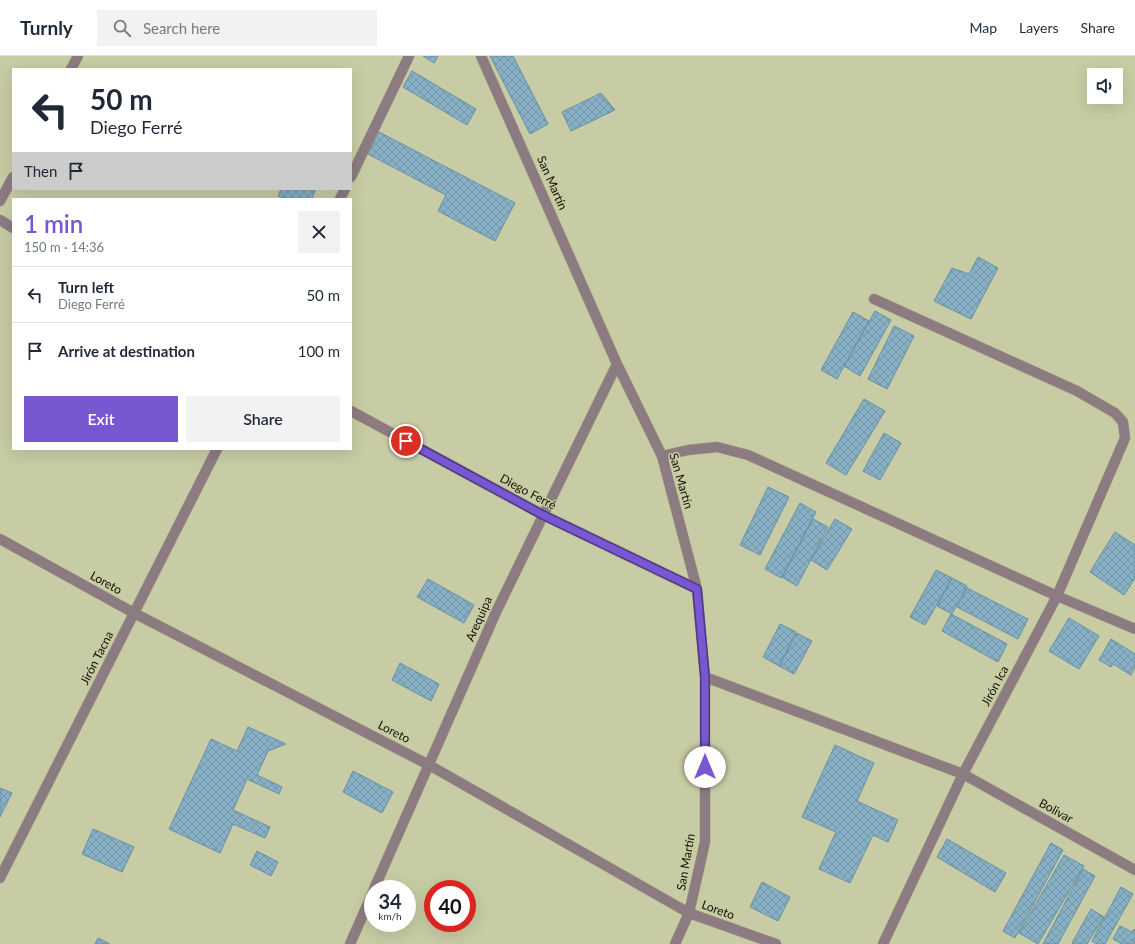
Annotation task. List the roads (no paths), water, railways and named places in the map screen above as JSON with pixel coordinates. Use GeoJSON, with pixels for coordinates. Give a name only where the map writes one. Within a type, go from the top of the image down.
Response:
{"type":"FeatureCollection","features":[{"type":"Feature","properties":{"kind":"street"},"geometry":{"type":"LineString","coordinates":[[72,68],[78,56]]}},
{"type":"Feature","properties":{"kind":"street"},"geometry":{"type":"LineString","coordinates":[[352,175],[409,56]]}},
{"type":"Feature","properties":{"kind":"street","name":"San Martín"},"geometry":{"type":"LineString","coordinates":[[481,56],[618,364],[662,456],[697,589],[705,677],[705,842],[690,913],[675,944]]}},
{"type":"Feature","properties":{"kind":"street"},"geometry":{"type":"LineString","coordinates":[[0,201],[12,179]]}},
{"type":"Feature","properties":{"kind":"street"},"geometry":{"type":"LineString","coordinates":[[0,220],[12,227]]}},
{"type":"Feature","properties":{"kind":"street","name":"Jirón Ica"},"geometry":{"type":"LineString","coordinates":[[874,299],[1084,395],[1115,413],[1123,422],[1125,438],[1057,596],[964,774],[883,944]]}},
{"type":"Feature","properties":{"kind":"street","name":"Arequipa"},"geometry":{"type":"LineString","coordinates":[[378,880],[497,610],[618,364]]}},
{"type":"Feature","properties":{"kind":"street","name":"Diego Ferré"},"geometry":{"type":"LineString","coordinates":[[352,412],[543,515],[697,589]]}},
{"type":"Feature","properties":{"kind":"street"},"geometry":{"type":"LineString","coordinates":[[662,456],[688,450],[717,447],[748,455],[1057,596],[1135,629]]}},
{"type":"Feature","properties":{"kind":"street","name":"Jirón Tacna"},"geometry":{"type":"LineString","coordinates":[[0,878],[216,450]]}},
{"type":"Feature","properties":{"kind":"street","name":"Loreto"},"geometry":{"type":"LineString","coordinates":[[0,539],[134,613],[429,765],[690,913],[776,944]]}},
{"type":"Feature","properties":{"kind":"street","name":"Bolivar"},"geometry":{"type":"LineString","coordinates":[[705,677],[964,774],[1135,870]]}},
{"type":"Feature","properties":{"kind":"street","name":"Arequipa"},"geometry":{"type":"LineString","coordinates":[[350,944],[364,912]]}}]}
